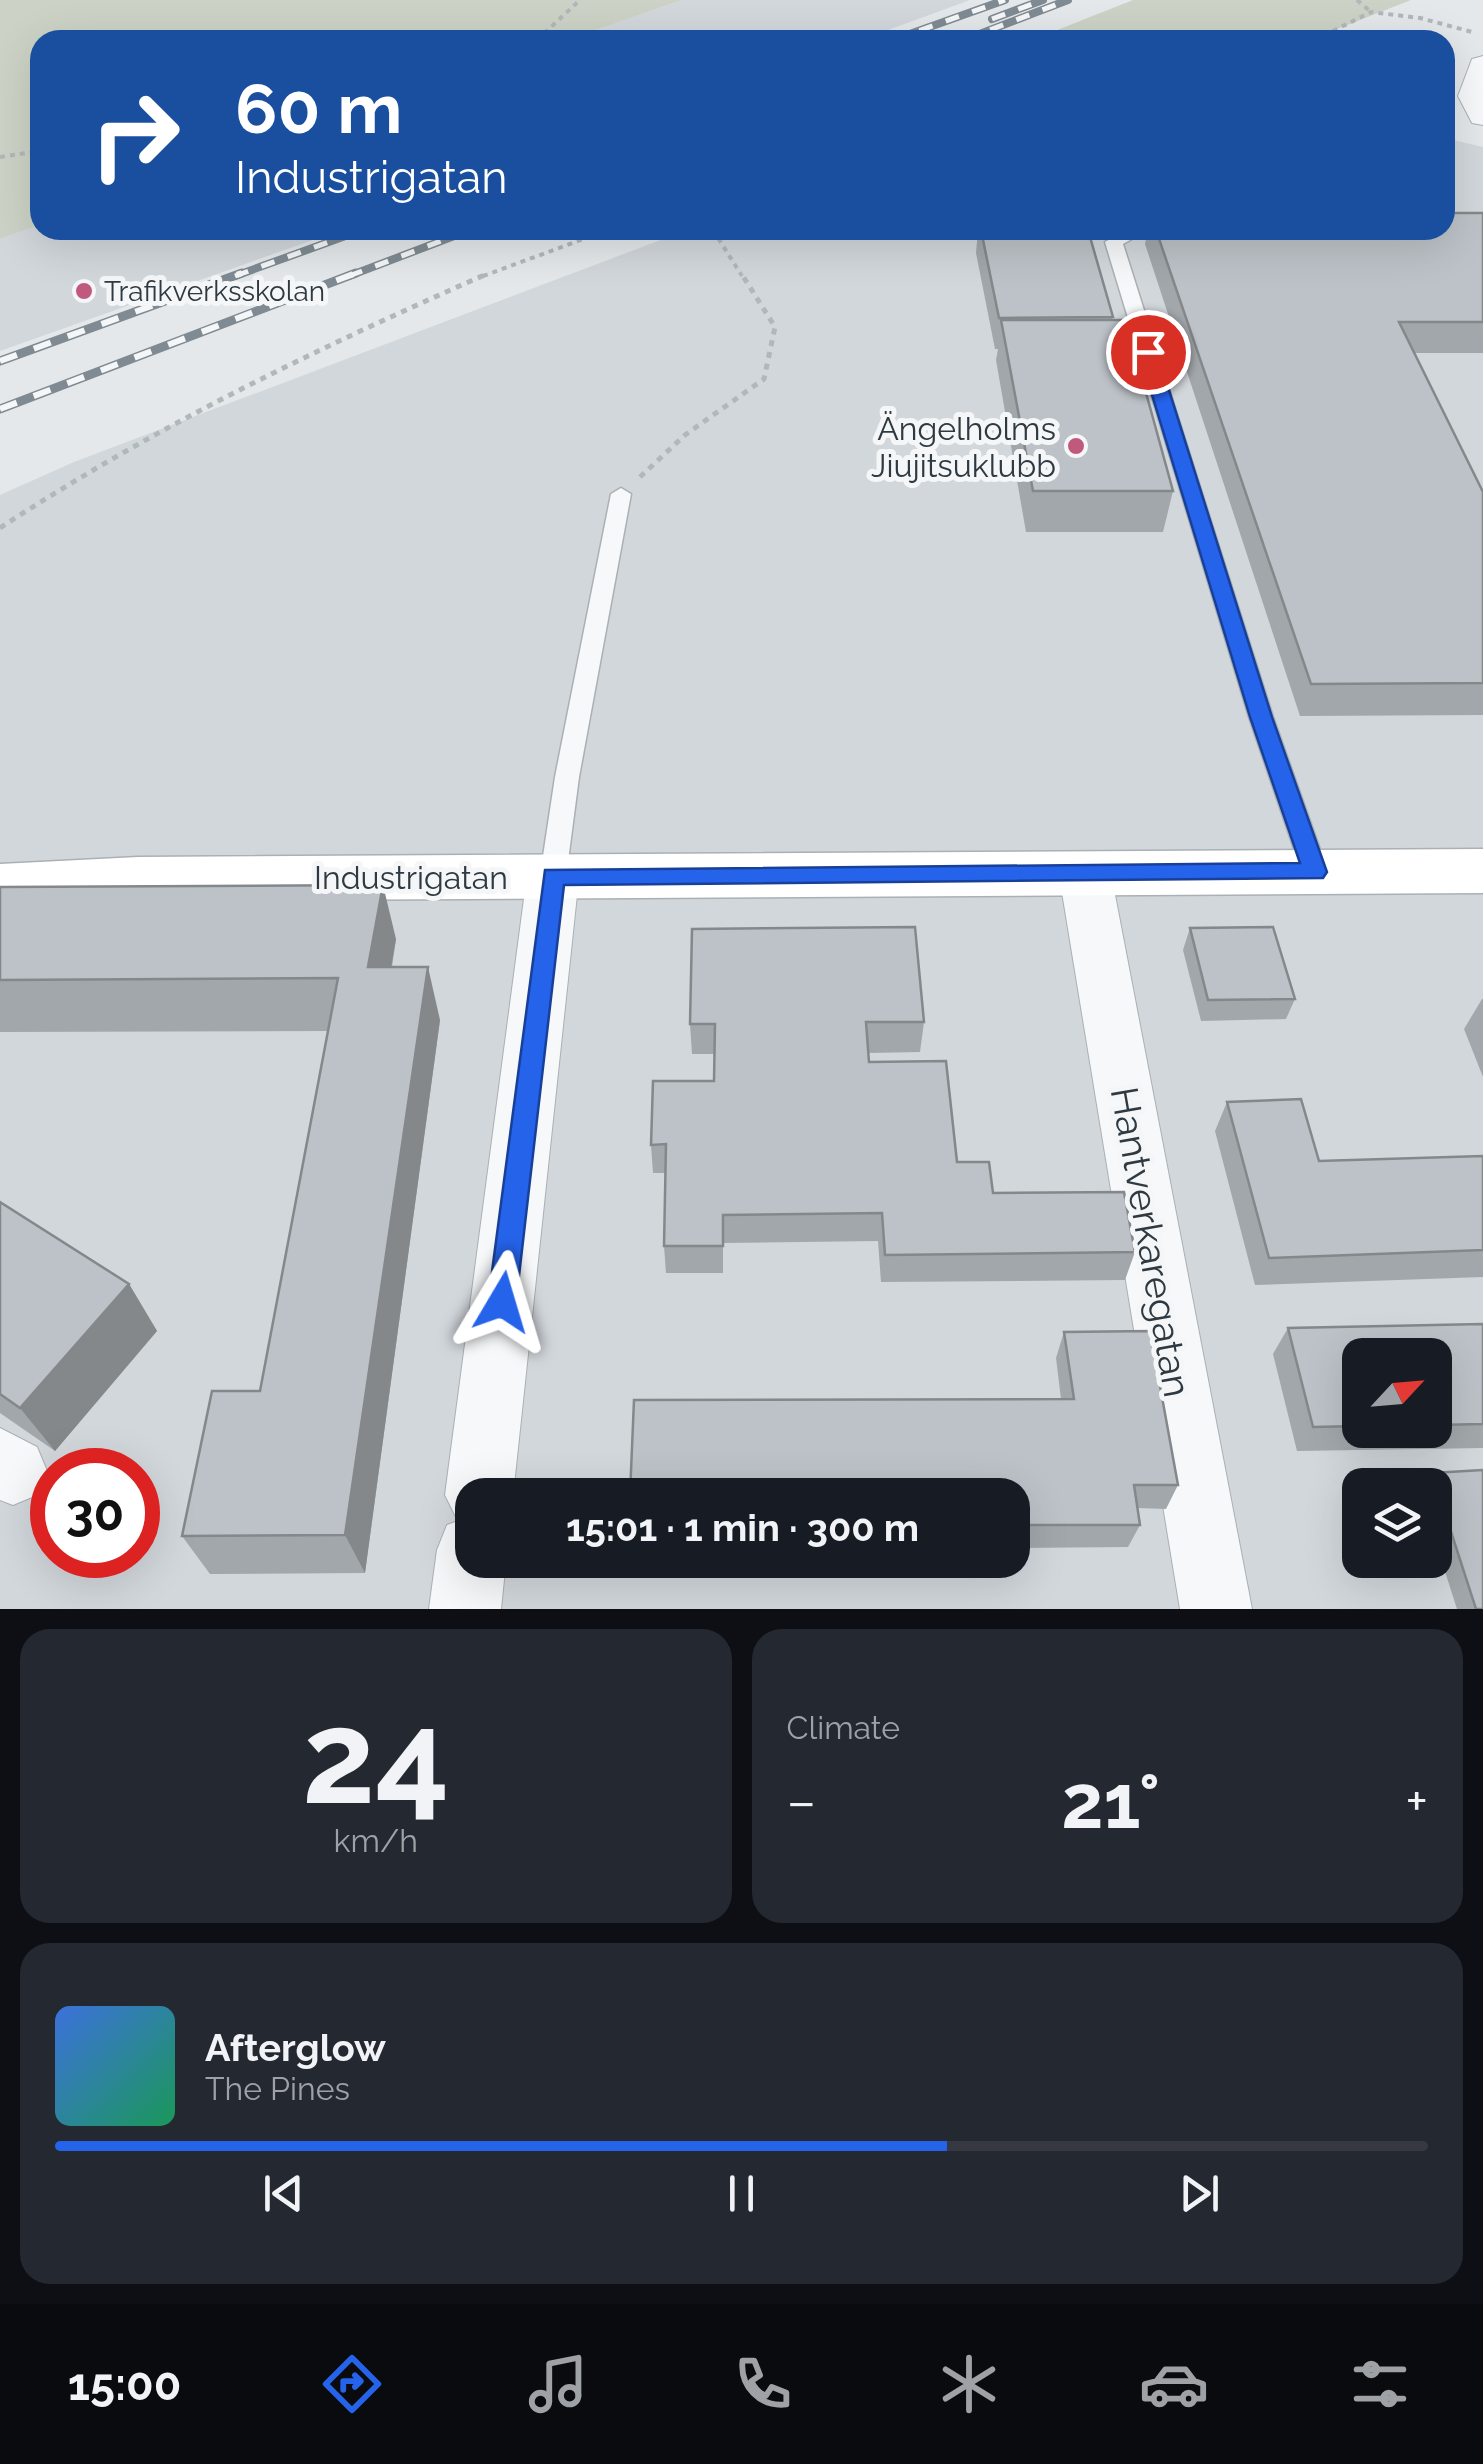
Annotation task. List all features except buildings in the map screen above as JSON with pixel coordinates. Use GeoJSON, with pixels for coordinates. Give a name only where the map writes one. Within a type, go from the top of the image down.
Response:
{"type":"FeatureCollection","features":[{"type":"Feature","properties":{"kind":"street"},"geometry":{"type":"LineString","coordinates":[[1481,114],[1474,89],[1483,65]]}},
{"type":"Feature","properties":{"kind":"street","name":"Industrigatan"},"geometry":{"type":"LineString","coordinates":[[0,886],[138,879],[1483,872]]}},
{"type":"Feature","properties":{"kind":"street","name":"Hantverkaregatan"},"geometry":{"type":"LineString","coordinates":[[1085,874],[1216,1609]]}},
{"type":"Feature","properties":{"kind":"street"},"geometry":{"type":"LineString","coordinates":[[481,1478],[553,876]]}},
{"type":"Feature","properties":{"kind":"street"},"geometry":{"type":"LineString","coordinates":[[466,1609],[469,1578]]}},
{"type":"Feature","properties":{"kind":"lane"},"geometry":{"type":"LineString","coordinates":[[1118,240],[1114,242],[1261,717],[1315,872]]}},
{"type":"Feature","properties":{"kind":"lane"},"geometry":{"type":"LineString","coordinates":[[553,876],[567,778],[621,494]]}},
{"type":"Feature","properties":{"kind":"path"},"geometry":{"type":"LineString","coordinates":[[548,30],[580,0]]}},
{"type":"Feature","properties":{"kind":"path"},"geometry":{"type":"LineString","coordinates":[[1357,0],[1371,12]]}},
{"type":"Feature","properties":{"kind":"path"},"geometry":{"type":"LineString","coordinates":[[1335,30],[1371,12],[1420,18],[1483,34]]}},
{"type":"Feature","properties":{"kind":"path"},"geometry":{"type":"LineString","coordinates":[[0,157],[30,152]]}},
{"type":"Feature","properties":{"kind":"path"},"geometry":{"type":"LineString","coordinates":[[0,528],[37,502],[259,377],[571,240]]}},
{"type":"Feature","properties":{"kind":"path"},"geometry":{"type":"LineString","coordinates":[[621,494],[685,435],[764,379],[776,327],[719,240]]}},
{"type":"Feature","properties":{"kind":"shaded area"},"geometry":{"type":"Polygon","coordinates":[[[0,0],[682,0],[596,30],[30,30],[30,228],[0,239],[0,0]]]}},
{"type":"Feature","properties":{"kind":"shaded area"},"geometry":{"type":"Polygon","coordinates":[[[682,0],[970,0],[888,30],[596,30],[682,0]]]}},
{"type":"Feature","properties":{"kind":"shaded area"},"geometry":{"type":"Polygon","coordinates":[[[1133,0],[1411,0],[1334,30],[1057,30],[1133,0]]]}},
{"type":"Feature","properties":{"kind":"shaded area"},"geometry":{"type":"Polygon","coordinates":[[[1455,140],[1483,147],[1483,1609],[0,1609],[0,495],[74,462],[661,240],[1455,240],[1455,140]]]}},
{"type":"Feature","properties":{"kind":"shaded area","name":"Trafikverksskolan"},"geometry":{"type":"Polygon","coordinates":[[[30,228],[30,240],[313,240],[0,351],[0,239],[30,228]]]}},
{"type":"Feature","properties":{"kind":"railway"},"geometry":{"type":"LineString","coordinates":[[921,30],[1005,0]]}},
{"type":"Feature","properties":{"kind":"railway"},"geometry":{"type":"LineString","coordinates":[[992,19],[1043,0]]}},
{"type":"Feature","properties":{"kind":"railway"},"geometry":{"type":"LineString","coordinates":[[990,30],[1068,0]]}},
{"type":"Feature","properties":{"kind":"railway"},"geometry":{"type":"LineString","coordinates":[[235,276],[334,240]]}},
{"type":"Feature","properties":{"kind":"railway"},"geometry":{"type":"LineString","coordinates":[[349,276],[444,240]]}},
{"type":"Feature","properties":{"kind":"railway"},"geometry":{"type":"LineString","coordinates":[[0,361],[242,273]]}},
{"type":"Feature","properties":{"kind":"railway"},"geometry":{"type":"LineString","coordinates":[[0,409],[356,273]]}},
{"type":"Feature","properties":{"kind":"place","name":"Trafikverksskolan"},"geometry":{"type":"Point","coordinates":[84,291]}},
{"type":"Feature","properties":{"kind":"place","name":"Ängelholms Jiujitsuklubb"},"geometry":{"type":"Point","coordinates":[1076,446]}},
{"type":"Feature","properties":{"kind":"route"},"geometry":{"type":"LineString","coordinates":[[502,1302],[553,876],[1315,872],[1261,717],[1148,352]]}}]}
